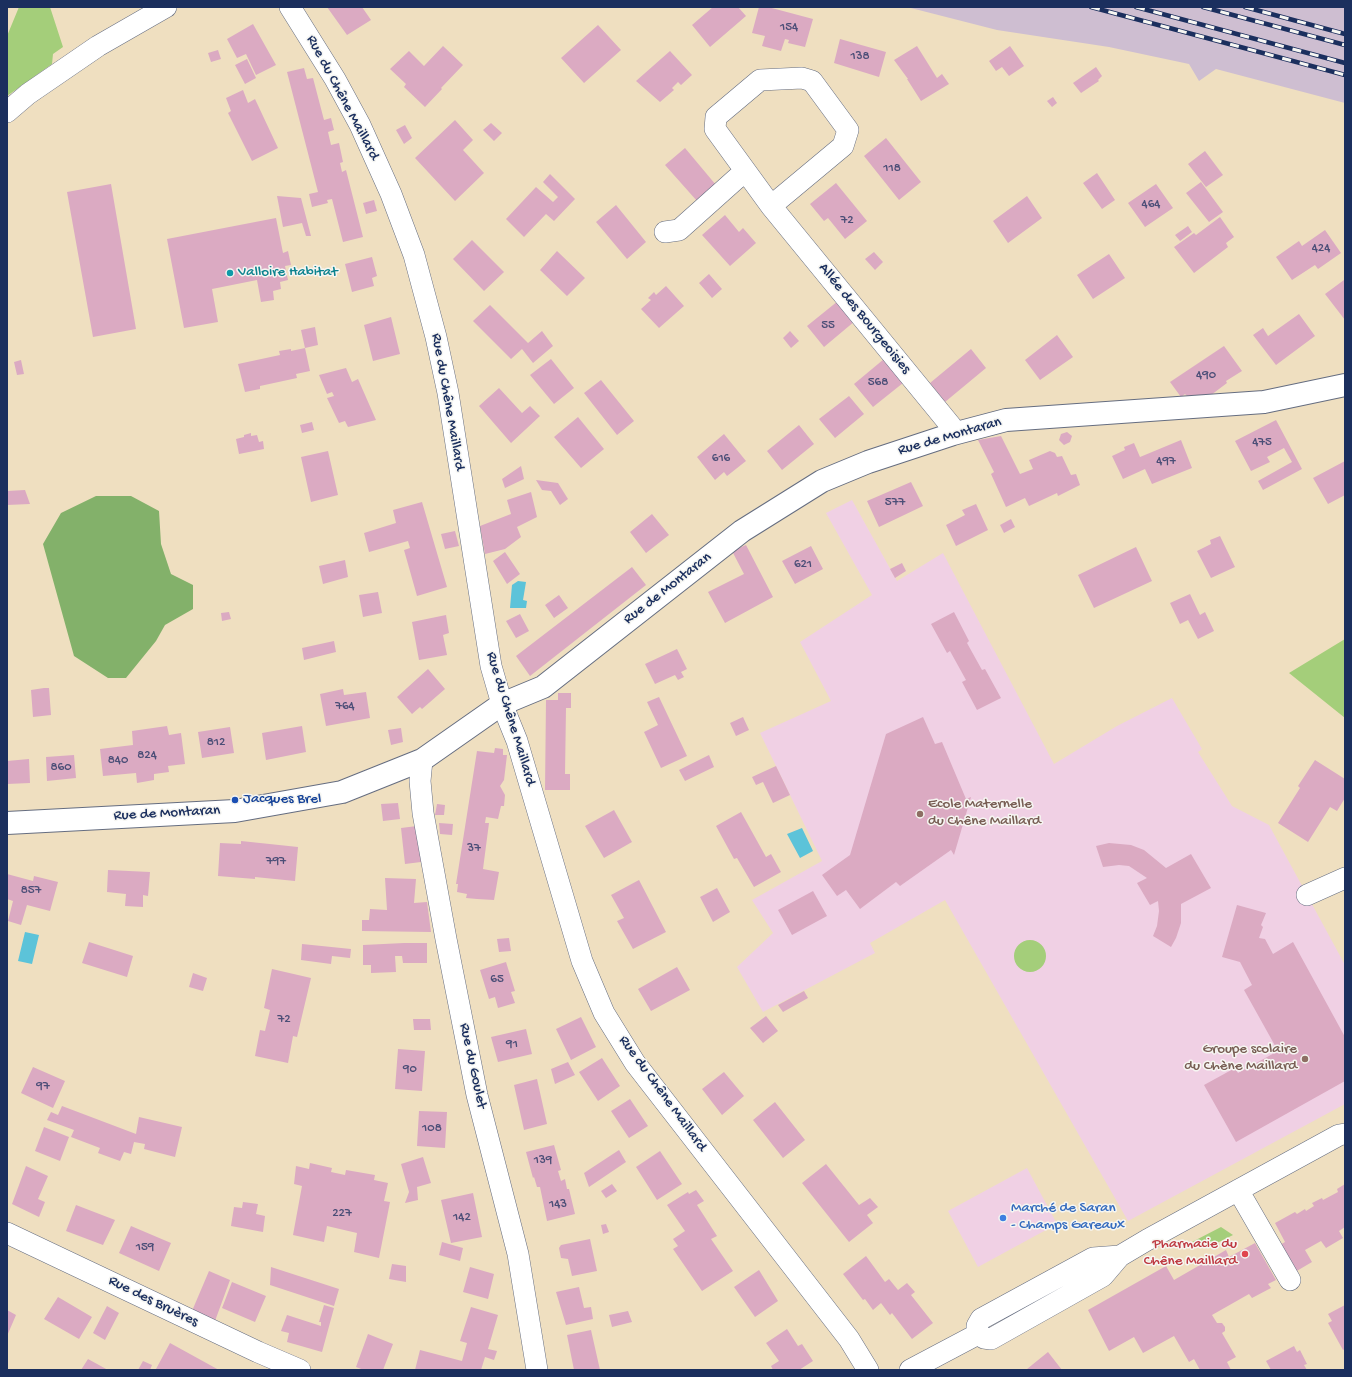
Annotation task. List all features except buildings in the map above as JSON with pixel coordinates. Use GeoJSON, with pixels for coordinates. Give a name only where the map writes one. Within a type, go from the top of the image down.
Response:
{"type":"FeatureCollection","features":[{"type":"Feature","properties":{"kind":"street"},"geometry":{"type":"LineString","coordinates":[[7,112],[28,94],[98,46],[166,7]]}},
{"type":"Feature","properties":{"kind":"street","name":"Rue du Chêne Maillard"},"geometry":{"type":"LineString","coordinates":[[290,7],[335,79],[360,125],[391,194],[414,255],[436,337],[448,393],[490,666],[502,704],[517,742],[582,961],[604,1013],[635,1063],[849,1339],[868,1370]]}},
{"type":"Feature","properties":{"kind":"street","name":"Allée des Bourgeoisies"},"geometry":{"type":"LineString","coordinates":[[771,206],[843,146],[848,130],[812,81],[802,78],[760,80],[716,117],[715,129],[771,206],[950,426],[953,434]]}},
{"type":"Feature","properties":{"kind":"street"},"geometry":{"type":"LineString","coordinates":[[665,232],[679,230],[745,171]]}},
{"type":"Feature","properties":{"kind":"street","name":"Rue de Montaran"},"geometry":{"type":"LineString","coordinates":[[7,823],[235,811],[342,792],[422,760],[502,704],[543,686],[742,531],[822,481],[868,462],[953,434],[1006,420],[1264,402],[1345,384]]}},
{"type":"Feature","properties":{"kind":"street","name":"Rue du Goulet"},"geometry":{"type":"LineString","coordinates":[[422,760],[420,781],[423,813],[448,946],[477,1095],[518,1254],[537,1370]]}},
{"type":"Feature","properties":{"kind":"street"},"geometry":{"type":"LineString","coordinates":[[1308,895],[1345,878]]}},
{"type":"Feature","properties":{"kind":"street"},"geometry":{"type":"LineString","coordinates":[[910,1370],[978,1334],[984,1338],[991,1339],[1103,1276],[1120,1256],[1339,1135],[1345,1134]]}},
{"type":"Feature","properties":{"kind":"street"},"geometry":{"type":"LineString","coordinates":[[1238,1190],[1290,1280]]}},
{"type":"Feature","properties":{"kind":"street","name":"Rue des Bruères"},"geometry":{"type":"LineString","coordinates":[[7,1233],[258,1352],[300,1370]]}},
{"type":"Feature","properties":{"kind":"shaded area"},"geometry":{"type":"Polygon","coordinates":[[[907,7],[1345,7],[1345,103],[1216,69],[1199,81],[1189,64],[1109,47],[997,30],[907,7]]]}},
{"type":"Feature","properties":{"kind":"shaded area"},"geometry":{"type":"Polygon","coordinates":[[[852,500],[897,581],[943,553],[1054,764],[1117,726],[1172,698],[1202,749],[1198,752],[1232,806],[1269,825],[1345,965],[1345,1104],[1128,1221],[945,900],[870,943],[875,953],[763,1012],[737,967],[773,933],[752,900],[822,861],[760,733],[831,701],[800,642],[872,595],[826,513],[852,500]]]}},
{"type":"Feature","properties":{"kind":"shaded area","name":"Marché de Saran - Champs Gareaux"},"geometry":{"type":"Polygon","coordinates":[[[1027,1168],[1057,1224],[978,1267],[948,1211],[1027,1168]]]}},
{"type":"Feature","properties":{"kind":"green space"},"geometry":{"type":"Polygon","coordinates":[[[19,7],[50,7],[63,47],[53,54],[52,64],[7,96],[7,36],[19,7]]]}},
{"type":"Feature","properties":{"kind":"green space"},"geometry":{"type":"Polygon","coordinates":[[[96,496],[131,496],[159,511],[161,544],[171,574],[193,585],[193,609],[165,625],[156,641],[126,678],[108,678],[74,656],[43,544],[61,513],[96,496]]]}},
{"type":"Feature","properties":{"kind":"green space"},"geometry":{"type":"Polygon","coordinates":[[[1345,639],[1344,650],[1345,718],[1289,673],[1345,639]]]}},
{"type":"Feature","properties":{"kind":"green space"},"geometry":{"type":"Polygon","coordinates":[[[1027,940],[1033,940],[1042,944],[1046,956],[1042,968],[1033,972],[1027,972],[1018,968],[1014,959],[1014,953],[1018,944],[1027,940]]]}},
{"type":"Feature","properties":{"kind":"green space"},"geometry":{"type":"Polygon","coordinates":[[[1221,1227],[1233,1235],[1209,1247],[1192,1242],[1221,1227]]]}},
{"type":"Feature","properties":{"kind":"water"},"geometry":{"type":"Polygon","coordinates":[[[518,581],[526,582],[523,600],[527,601],[526,608],[510,608],[512,585],[518,581]]]}},
{"type":"Feature","properties":{"kind":"water"},"geometry":{"type":"Polygon","coordinates":[[[802,828],[813,851],[800,858],[787,834],[802,828]]]}},
{"type":"Feature","properties":{"kind":"water"},"geometry":{"type":"Polygon","coordinates":[[[25,932],[39,935],[32,964],[18,961],[25,932]]]}},
{"type":"Feature","properties":{"kind":"railway"},"geometry":{"type":"LineString","coordinates":[[1091,7],[1345,75]]}},
{"type":"Feature","properties":{"kind":"railway"},"geometry":{"type":"LineString","coordinates":[[1136,7],[1345,63]]}},
{"type":"Feature","properties":{"kind":"railway"},"geometry":{"type":"LineString","coordinates":[[1203,7],[1345,45]]}},
{"type":"Feature","properties":{"kind":"railway"},"geometry":{"type":"LineString","coordinates":[[1245,7],[1345,34]]}},
{"type":"Feature","properties":{"kind":"place","name":"Valloire Habitat"},"geometry":{"type":"Point","coordinates":[230,273]}},
{"type":"Feature","properties":{"kind":"place","name":"Jacques Brel"},"geometry":{"type":"Point","coordinates":[235,800]}},
{"type":"Feature","properties":{"kind":"place","name":"Ecole Maternelle du Chêne Maillard"},"geometry":{"type":"Point","coordinates":[920,814]}},
{"type":"Feature","properties":{"kind":"place","name":"Groupe scolaire du Chène Maillard"},"geometry":{"type":"Point","coordinates":[1305,1059]}},
{"type":"Feature","properties":{"kind":"place","name":"Marché de Saran - Champs Gareaux"},"geometry":{"type":"Point","coordinates":[1003,1218]}},
{"type":"Feature","properties":{"kind":"place","name":"Pharmacie du Chêne Maillard"},"geometry":{"type":"Point","coordinates":[1245,1254]}}]}
